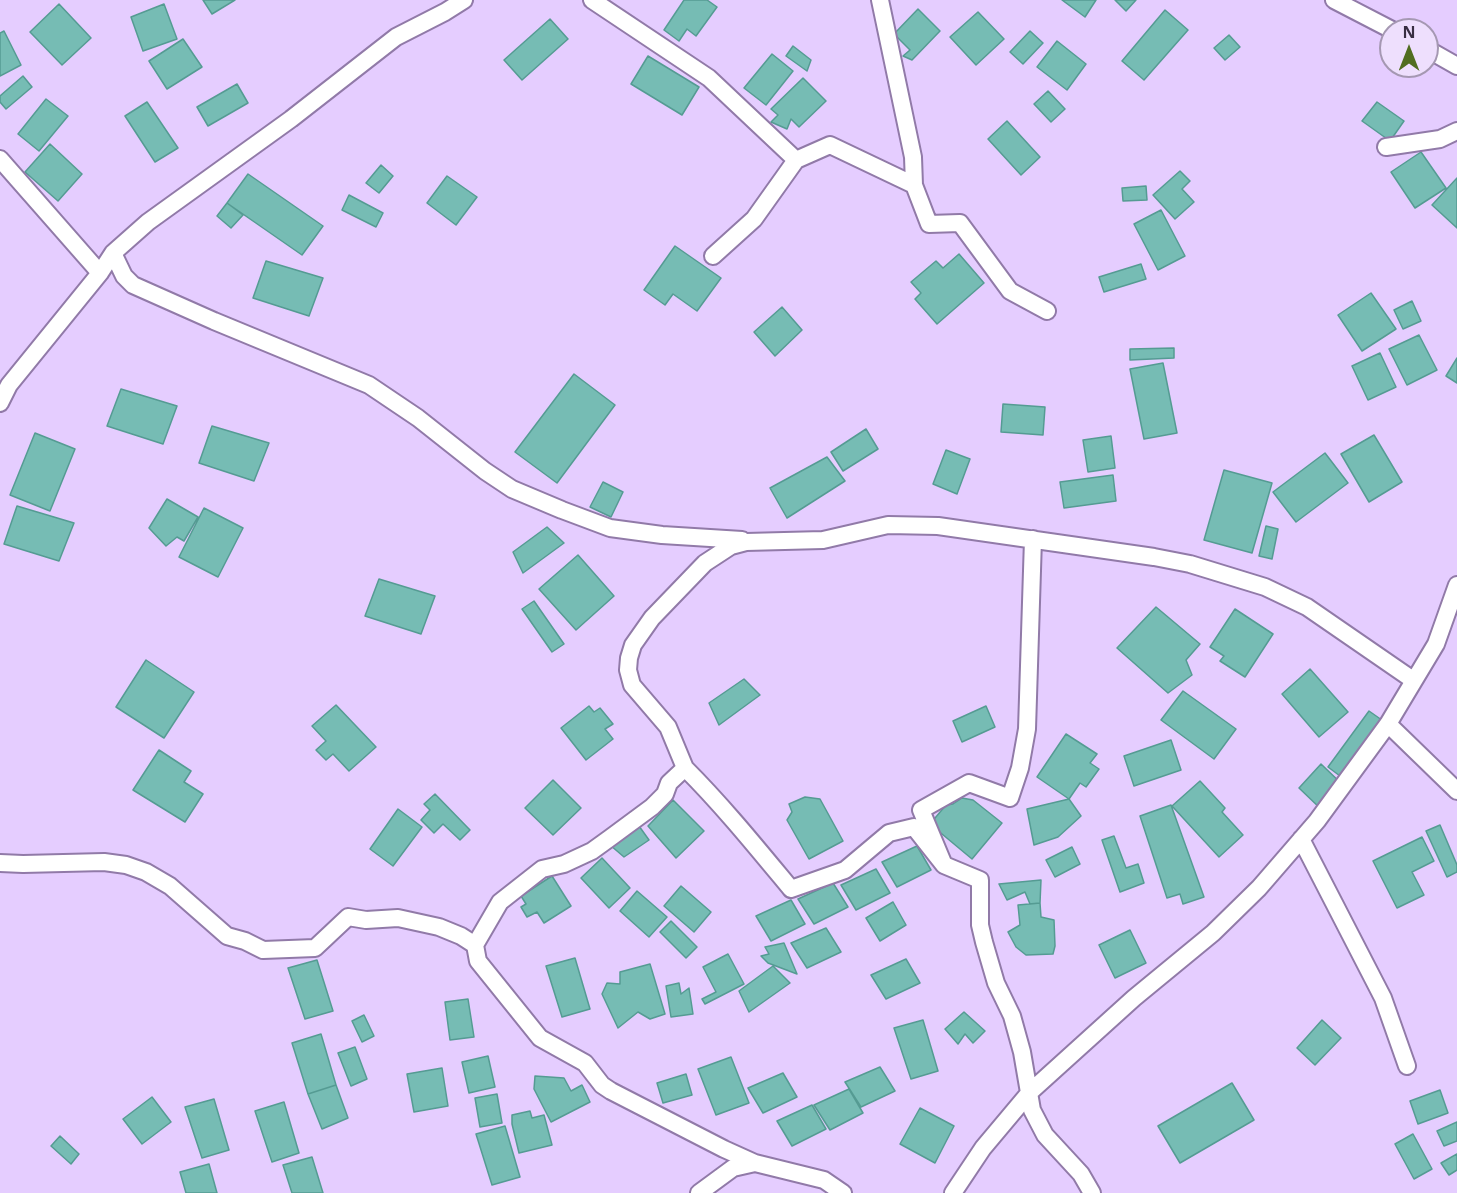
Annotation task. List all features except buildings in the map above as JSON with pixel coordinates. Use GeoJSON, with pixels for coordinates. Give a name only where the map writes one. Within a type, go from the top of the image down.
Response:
{"type":"FeatureCollection","features":[{"type":"Feature","properties":{"kind":"street"},"geometry":{"type":"LineString","coordinates":[[0,403],[9,385],[100,273],[113,253],[148,222],[300,113],[396,37],[464,0]]}},
{"type":"Feature","properties":{"kind":"street"},"geometry":{"type":"LineString","coordinates":[[592,0],[709,78],[796,160]]}},
{"type":"Feature","properties":{"kind":"street"},"geometry":{"type":"LineString","coordinates":[[880,0],[913,157],[914,185],[929,224],[960,223],[1010,291],[1047,311]]}},
{"type":"Feature","properties":{"kind":"street"},"geometry":{"type":"LineString","coordinates":[[1334,0],[1379,23]]}},
{"type":"Feature","properties":{"kind":"street"},"geometry":{"type":"LineString","coordinates":[[1439,56],[1457,66]]}},
{"type":"Feature","properties":{"kind":"street"},"geometry":{"type":"LineString","coordinates":[[1386,147],[1440,139],[1457,131]]}},
{"type":"Feature","properties":{"kind":"street"},"geometry":{"type":"LineString","coordinates":[[713,256],[754,219],[796,160],[830,145],[914,185]]}},
{"type":"Feature","properties":{"kind":"street"},"geometry":{"type":"LineString","coordinates":[[0,159],[100,273]]}},
{"type":"Feature","properties":{"kind":"street"},"geometry":{"type":"LineString","coordinates":[[113,253],[124,276],[133,285],[369,385],[418,418],[485,471],[512,489],[610,528],[692,537],[759,541],[823,540],[888,525],[938,526],[1154,556],[1190,564],[1265,587],[1307,608],[1413,680]]}},
{"type":"Feature","properties":{"kind":"street"},"geometry":{"type":"LineString","coordinates":[[944,865],[921,810],[969,783],[1011,798],[1020,768],[1027,729],[1033,539]]}},
{"type":"Feature","properties":{"kind":"street"},"geometry":{"type":"LineString","coordinates":[[759,541],[731,546],[705,563],[652,618],[633,645],[627,670],[632,685],[668,727],[685,768],[723,807],[791,889],[845,870],[889,833],[914,827],[944,865],[980,880],[980,925],[996,983],[1012,1016],[1032,1110],[1046,1135],[1081,1174],[1092,1193]]}},
{"type":"Feature","properties":{"kind":"street"},"geometry":{"type":"LineString","coordinates":[[953,1193],[983,1148],[1030,1092],[1134,998],[1213,933],[1260,888],[1317,821],[1388,724],[1436,644],[1457,585]]}},
{"type":"Feature","properties":{"kind":"street"},"geometry":{"type":"LineString","coordinates":[[1388,724],[1457,791]]}},
{"type":"Feature","properties":{"kind":"street"},"geometry":{"type":"LineString","coordinates":[[685,768],[669,783],[665,794],[652,807],[610,838],[592,851],[564,864],[542,869],[500,902],[475,945],[478,961],[540,1038],[585,1063],[602,1085],[611,1091],[724,1149],[755,1162],[824,1180],[843,1193]]}},
{"type":"Feature","properties":{"kind":"street"},"geometry":{"type":"LineString","coordinates":[[1301,839],[1383,998],[1407,1066]]}},
{"type":"Feature","properties":{"kind":"street"},"geometry":{"type":"LineString","coordinates":[[0,863],[104,862],[126,865],[146,872],[170,886],[227,936],[245,941],[263,950],[315,948],[348,917],[366,920],[398,918],[439,927],[475,945]]}},
{"type":"Feature","properties":{"kind":"street"},"geometry":{"type":"LineString","coordinates":[[699,1193],[733,1168],[755,1162]]}}]}
